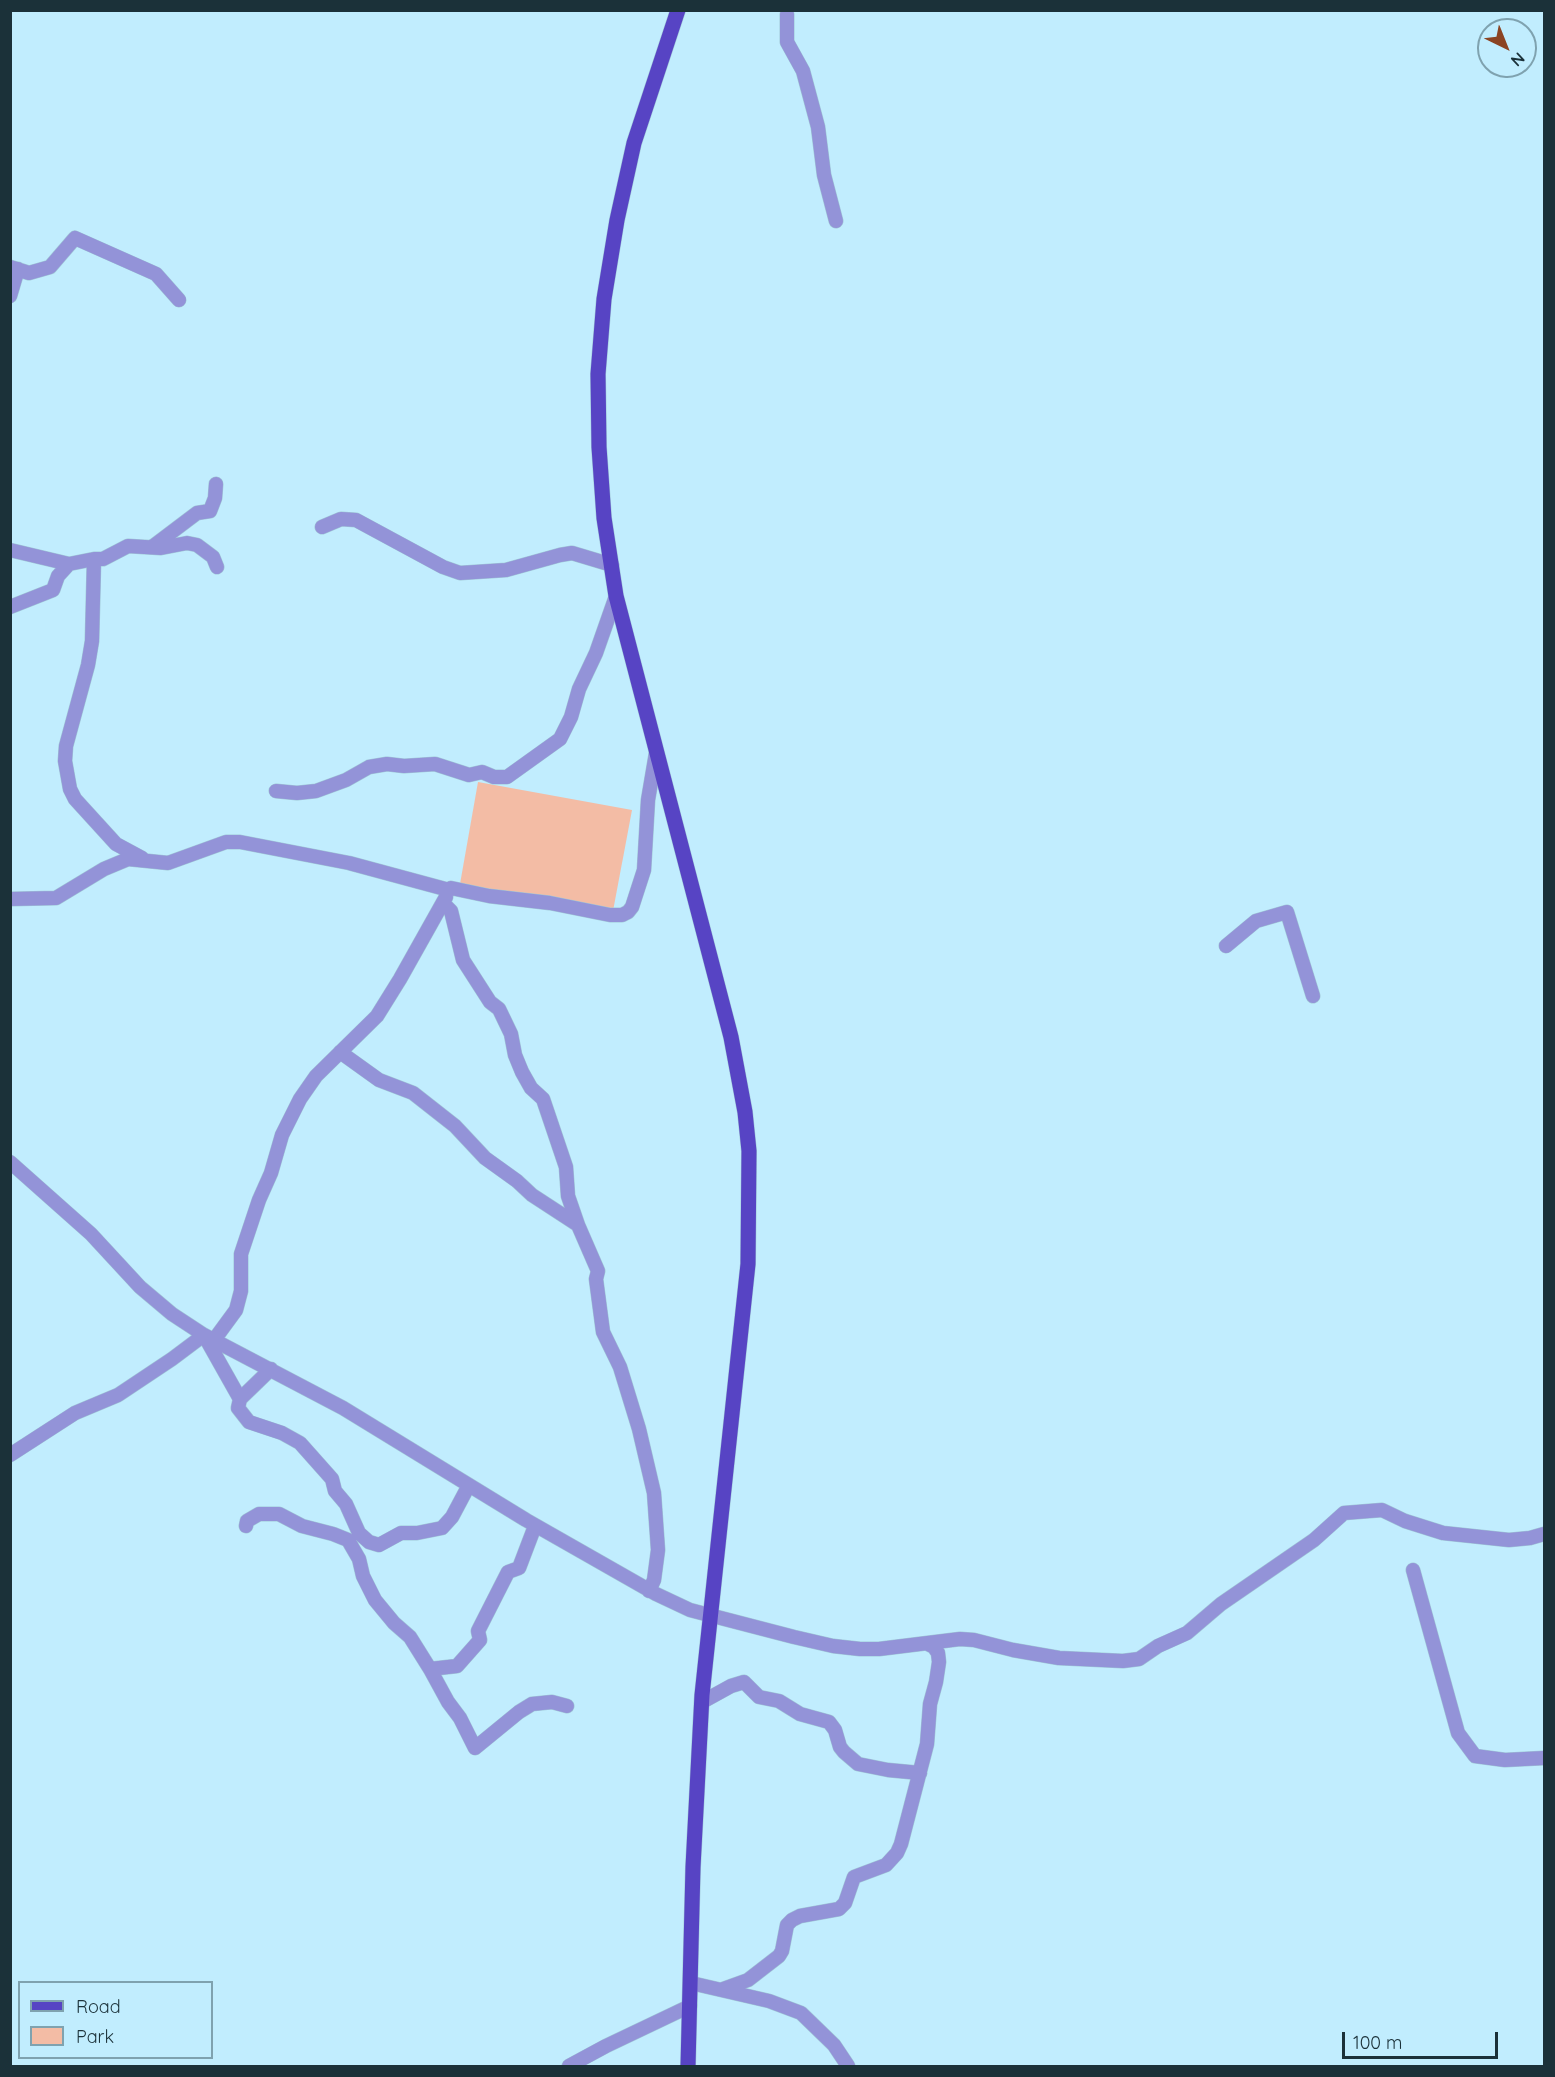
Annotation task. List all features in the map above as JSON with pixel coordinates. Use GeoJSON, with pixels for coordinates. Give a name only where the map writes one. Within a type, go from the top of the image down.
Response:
{"type":"FeatureCollection","features":[{"type":"Feature","properties":{"kind":"main road"},"geometry":{"type":"LineString","coordinates":[[678,10],[634,143],[617,220],[604,299],[598,374],[598,447],[604,518],[616,596],[731,1037],[745,1112],[749,1151],[748,1264],[702,1702],[693,1867],[688,2067]]}},
{"type":"Feature","properties":{"kind":"street"},"geometry":{"type":"LineString","coordinates":[[787,14],[787,42],[803,71],[818,128],[824,175],[836,221]]}},
{"type":"Feature","properties":{"kind":"street"},"geometry":{"type":"LineString","coordinates":[[10,296],[14,268],[29,273],[50,267],[75,238],[156,274],[179,300]]}},
{"type":"Feature","properties":{"kind":"street"},"geometry":{"type":"LineString","coordinates":[[152,547],[197,513],[210,511],[215,498],[216,484]]}},
{"type":"Feature","properties":{"kind":"street"},"geometry":{"type":"LineString","coordinates":[[322,527],[341,519],[356,520],[443,567],[460,573],[506,570],[572,553],[612,565]]}},
{"type":"Feature","properties":{"kind":"street"},"geometry":{"type":"LineString","coordinates":[[10,550],[69,564],[103,559],[128,546],[161,548],[187,543],[197,545],[213,557],[217,567]]}},
{"type":"Feature","properties":{"kind":"street"},"geometry":{"type":"LineString","coordinates":[[94,559],[92,641],[88,665],[66,746],[65,760],[70,789],[75,799],[116,844],[144,859]]}},
{"type":"Feature","properties":{"kind":"street"},"geometry":{"type":"LineString","coordinates":[[10,607],[53,590],[58,576],[69,564]]}},
{"type":"Feature","properties":{"kind":"street"},"geometry":{"type":"LineString","coordinates":[[276,791],[297,793],[316,791],[346,780],[369,767],[387,764],[404,766],[435,764],[469,775],[482,772],[494,777],[507,777],[560,739],[571,717],[579,689],[596,653],[616,596]]}},
{"type":"Feature","properties":{"kind":"street"},"geometry":{"type":"LineString","coordinates":[[10,899],[56,898],[128,859],[168,863],[226,842],[240,842],[350,863],[449,890],[451,888],[489,896],[621,915],[628,912],[637,896],[644,870],[648,800],[656,753]]}},
{"type":"Feature","properties":{"kind":"street"},"geometry":{"type":"LineString","coordinates":[[10,1455],[75,1413],[118,1395],[209,1337],[236,1310],[241,1291],[241,1254],[259,1200],[271,1173],[282,1135],[300,1099],[316,1076],[377,1016],[444,904],[449,890]]}},
{"type":"Feature","properties":{"kind":"street"},"geometry":{"type":"LineString","coordinates":[[444,904],[451,910],[463,960],[490,1002],[499,1009],[511,1034],[515,1055],[522,1072],[531,1088],[543,1099],[566,1167],[568,1196],[598,1271],[596,1279],[603,1332],[620,1367],[639,1429],[654,1493],[658,1550],[654,1581],[649,1591]]}},
{"type":"Feature","properties":{"kind":"street"},"geometry":{"type":"LineString","coordinates":[[1226,945],[1256,921],[1287,912],[1313,996]]}},
{"type":"Feature","properties":{"kind":"street"},"geometry":{"type":"LineString","coordinates":[[340,1052],[379,1080],[413,1093],[455,1126],[485,1158],[540,1201],[578,1225]]}},
{"type":"Feature","properties":{"kind":"street"},"geometry":{"type":"LineString","coordinates":[[10,1162],[91,1234],[140,1287],[172,1314],[209,1337],[342,1408],[535,1526],[649,1591],[711,1617],[735,1620],[833,1647],[879,1649],[960,1639],[1059,1658],[1124,1661],[1139,1659],[1158,1646],[1187,1633],[1221,1604],[1314,1540],[1344,1513],[1357,1514],[1382,1510],[1405,1521],[1443,1533],[1509,1540],[1545,1534]]}},
{"type":"Feature","properties":{"kind":"street"},"geometry":{"type":"LineString","coordinates":[[209,1337],[240,1399]]}},
{"type":"Feature","properties":{"kind":"street"},"geometry":{"type":"LineString","coordinates":[[271,1369],[240,1399],[238,1408],[249,1422],[282,1433],[300,1443],[332,1479],[335,1491],[346,1504],[359,1533],[369,1542],[379,1545],[401,1533],[442,1528],[452,1517],[469,1485]]}},
{"type":"Feature","properties":{"kind":"street"},"geometry":{"type":"LineString","coordinates":[[246,1526],[247,1521],[259,1514],[279,1514],[302,1526],[348,1540],[359,1559],[363,1576],[375,1600],[394,1623],[410,1637],[448,1702],[460,1718],[475,1748],[532,1704],[552,1702],[567,1706]]}},
{"type":"Feature","properties":{"kind":"street"},"geometry":{"type":"LineString","coordinates":[[430,1669],[457,1666],[480,1640],[478,1631],[508,1572],[519,1568],[535,1526]]}},
{"type":"Feature","properties":{"kind":"street"},"geometry":{"type":"LineString","coordinates":[[1413,1570],[1458,1733],[1475,1756],[1505,1760],[1545,1758]]}},
{"type":"Feature","properties":{"kind":"street"},"geometry":{"type":"LineString","coordinates":[[723,1989],[748,1980],[779,1956],[787,1925],[792,1920],[800,1916],[839,1909],[845,1903],[854,1878],[886,1865],[901,1844],[927,1744],[930,1704],[938,1672],[938,1653],[928,1644]]}},
{"type":"Feature","properties":{"kind":"street"},"geometry":{"type":"LineString","coordinates":[[702,1702],[730,1686],[744,1682],[759,1697],[779,1701],[801,1714],[829,1722],[835,1730],[843,1752],[858,1764],[920,1773]]}},
{"type":"Feature","properties":{"kind":"street"},"geometry":{"type":"LineString","coordinates":[[691,1983],[769,2001],[801,2013],[834,2045],[848,2067]]}},
{"type":"Feature","properties":{"kind":"street"},"geometry":{"type":"LineString","coordinates":[[570,2066],[690,2006]]}},
{"type":"Feature","properties":{"kind":"green space"},"geometry":{"type":"Polygon","coordinates":[[[478,782],[632,810],[613,911],[460,884],[478,782]]]}}]}
